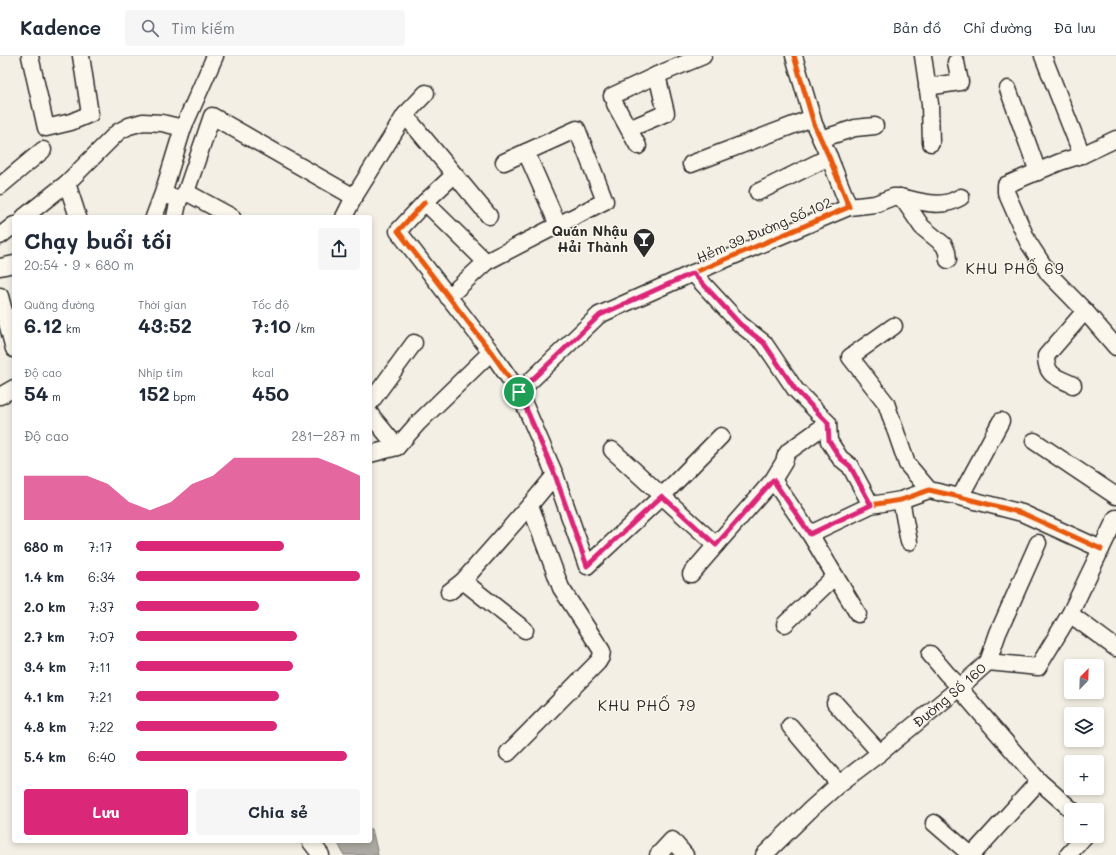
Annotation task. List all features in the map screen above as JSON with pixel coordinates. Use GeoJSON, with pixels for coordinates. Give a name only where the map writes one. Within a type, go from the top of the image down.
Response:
{"type":"FeatureCollection","features":[{"type":"Feature","properties":{"kind":"street"},"geometry":{"type":"LineString","coordinates":[[30,56],[46,128],[71,122],[90,114],[81,56]]}},
{"type":"Feature","properties":{"kind":"street"},"geometry":{"type":"LineString","coordinates":[[155,215],[183,128],[215,56]]}},
{"type":"Feature","properties":{"kind":"street"},"geometry":{"type":"LineString","coordinates":[[638,146],[614,100],[657,75],[704,56]]}},
{"type":"Feature","properties":{"kind":"street","name":"Hẻm 39 Đường Số 102"},"geometry":{"type":"LineString","coordinates":[[519,392],[600,315],[693,273],[849,207],[812,118],[794,56]]}},
{"type":"Feature","properties":{"kind":"street"},"geometry":{"type":"LineString","coordinates":[[923,56],[930,104],[931,143]]}},
{"type":"Feature","properties":{"kind":"street"},"geometry":{"type":"LineString","coordinates":[[1043,56],[1082,155]]}},
{"type":"Feature","properties":{"kind":"street"},"geometry":{"type":"LineString","coordinates":[[927,87],[960,82],[956,62]]}},
{"type":"Feature","properties":{"kind":"street"},"geometry":{"type":"LineString","coordinates":[[629,129],[666,113],[657,75]]}},
{"type":"Feature","properties":{"kind":"street"},"geometry":{"type":"LineString","coordinates":[[1008,89],[1038,172]]}},
{"type":"Feature","properties":{"kind":"street"},"geometry":{"type":"LineString","coordinates":[[345,215],[354,197],[405,115],[426,93]]}},
{"type":"Feature","properties":{"kind":"street"},"geometry":{"type":"LineString","coordinates":[[405,115],[489,216]]}},
{"type":"Feature","properties":{"kind":"street"},"geometry":{"type":"LineString","coordinates":[[176,215],[212,116],[354,197]]}},
{"type":"Feature","properties":{"kind":"street"},"geometry":{"type":"LineString","coordinates":[[691,164],[812,118]]}},
{"type":"Feature","properties":{"kind":"street"},"geometry":{"type":"LineString","coordinates":[[27,215],[67,183],[118,132],[128,126],[143,122],[162,123],[183,128]]}},
{"type":"Feature","properties":{"kind":"street"},"geometry":{"type":"LineString","coordinates":[[821,139],[855,128],[875,126]]}},
{"type":"Feature","properties":{"kind":"street"},"geometry":{"type":"LineString","coordinates":[[448,297],[486,262],[606,201],[577,129],[504,162]]}},
{"type":"Feature","properties":{"kind":"street"},"geometry":{"type":"LineString","coordinates":[[1116,139],[1082,155],[1060,162],[1006,186],[1006,192],[1028,242],[1049,274],[1085,311],[1116,347]]}},
{"type":"Feature","properties":{"kind":"street"},"geometry":{"type":"LineString","coordinates":[[0,186],[42,150]]}},
{"type":"Feature","properties":{"kind":"street"},"geometry":{"type":"LineString","coordinates":[[526,152],[558,226]]}},
{"type":"Feature","properties":{"kind":"street"},"geometry":{"type":"LineString","coordinates":[[758,192],[829,157]]}},
{"type":"Feature","properties":{"kind":"street"},"geometry":{"type":"LineString","coordinates":[[454,175],[425,202],[398,231],[491,352],[519,392],[555,475],[587,566],[662,496],[721,436]]}},
{"type":"Feature","properties":{"kind":"street"},"geometry":{"type":"LineString","coordinates":[[67,183],[77,215]]}},
{"type":"Feature","properties":{"kind":"street"},"geometry":{"type":"LineString","coordinates":[[163,193],[182,196],[227,215]]}},
{"type":"Feature","properties":{"kind":"street"},"geometry":{"type":"LineString","coordinates":[[849,207],[875,204],[893,197],[941,204],[961,197]]}},
{"type":"Feature","properties":{"kind":"street"},"geometry":{"type":"LineString","coordinates":[[900,197],[922,227],[944,245],[948,260]]}},
{"type":"Feature","properties":{"kind":"street"},"geometry":{"type":"LineString","coordinates":[[425,202],[486,262]]}},
{"type":"Feature","properties":{"kind":"street"},"geometry":{"type":"LineString","coordinates":[[0,236],[12,227]]}},
{"type":"Feature","properties":{"kind":"street"},"geometry":{"type":"LineString","coordinates":[[0,267],[12,264]]}},
{"type":"Feature","properties":{"kind":"street"},"geometry":{"type":"LineString","coordinates":[[693,273],[740,324],[764,343],[795,389],[828,423],[829,441],[840,458],[850,466],[871,505]]}},
{"type":"Feature","properties":{"kind":"street"},"geometry":{"type":"LineString","coordinates":[[0,296],[12,341]]}},
{"type":"Feature","properties":{"kind":"street"},"geometry":{"type":"LineString","coordinates":[[1073,385],[1051,374],[1046,364],[1046,356],[1085,311]]}},
{"type":"Feature","properties":{"kind":"street"},"geometry":{"type":"LineString","coordinates":[[894,326],[850,357],[886,403],[907,464],[929,490]]}},
{"type":"Feature","properties":{"kind":"street"},"geometry":{"type":"LineString","coordinates":[[372,400],[414,343]]}},
{"type":"Feature","properties":{"kind":"street"},"geometry":{"type":"LineString","coordinates":[[372,453],[397,447],[418,423],[491,352]]}},
{"type":"Feature","properties":{"kind":"street"},"geometry":{"type":"LineString","coordinates":[[0,396],[12,389]]}},
{"type":"Feature","properties":{"kind":"street"},"geometry":{"type":"LineString","coordinates":[[372,416],[397,447]]}},
{"type":"Feature","properties":{"kind":"street"},"geometry":{"type":"LineString","coordinates":[[960,497],[1001,421]]}},
{"type":"Feature","properties":{"kind":"street"},"geometry":{"type":"LineString","coordinates":[[691,574],[773,480],[789,451],[828,423]]}},
{"type":"Feature","properties":{"kind":"street"},"geometry":{"type":"LineString","coordinates":[[1034,441],[1116,496]]}},
{"type":"Feature","properties":{"kind":"street"},"geometry":{"type":"LineString","coordinates":[[612,450],[716,545]]}},
{"type":"Feature","properties":{"kind":"street"},"geometry":{"type":"LineString","coordinates":[[449,592],[463,581],[555,475]]}},
{"type":"Feature","properties":{"kind":"street"},"geometry":{"type":"LineString","coordinates":[[773,480],[810,534],[858,614]]}},
{"type":"Feature","properties":{"kind":"street"},"geometry":{"type":"LineString","coordinates":[[810,534],[871,505],[901,500],[929,490],[1022,513],[1101,549]]}},
{"type":"Feature","properties":{"kind":"street"},"geometry":{"type":"LineString","coordinates":[[901,500],[909,542]]}},
{"type":"Feature","properties":{"kind":"street"},"geometry":{"type":"LineString","coordinates":[[508,753],[598,662],[602,651],[561,588],[530,505]]}},
{"type":"Feature","properties":{"kind":"street","name":"Đường Số 160"},"geometry":{"type":"LineString","coordinates":[[764,855],[839,784],[880,753],[988,662],[1038,667],[1070,614],[1101,549],[1114,527]]}},
{"type":"Feature","properties":{"kind":"street"},"geometry":{"type":"LineString","coordinates":[[988,662],[998,633],[1038,543]]}},
{"type":"Feature","properties":{"kind":"street"},"geometry":{"type":"LineString","coordinates":[[785,624],[835,576]]}},
{"type":"Feature","properties":{"kind":"street"},"geometry":{"type":"LineString","coordinates":[[463,581],[525,630]]}},
{"type":"Feature","properties":{"kind":"street"},"geometry":{"type":"LineString","coordinates":[[1070,614],[1116,648]]}},
{"type":"Feature","properties":{"kind":"street"},"geometry":{"type":"LineString","coordinates":[[930,654],[1039,781],[1064,803]]}},
{"type":"Feature","properties":{"kind":"street"},"geometry":{"type":"LineString","coordinates":[[835,703],[880,753]]}},
{"type":"Feature","properties":{"kind":"street"},"geometry":{"type":"LineString","coordinates":[[790,726],[839,784]]}},
{"type":"Feature","properties":{"kind":"street"},"geometry":{"type":"LineString","coordinates":[[934,823],[971,855],[1039,781]]}},
{"type":"Feature","properties":{"kind":"street"},"geometry":{"type":"LineString","coordinates":[[658,855],[672,840],[685,855]]}},
{"type":"Feature","properties":{"kind":"street"},"geometry":{"type":"LineString","coordinates":[[312,843],[321,855]]}},
{"type":"Feature","properties":{"kind":"street"},"geometry":{"type":"LineString","coordinates":[[1068,855],[1079,843]]}},
{"type":"Feature","properties":{"kind":"shaded area"},"geometry":{"type":"Polygon","coordinates":[[[372,831],[378,855],[344,855],[338,843],[372,843],[372,831]]]}},
{"type":"Feature","properties":{"kind":"cycle path"},"geometry":{"type":"LineString","coordinates":[[519,392],[599,315],[693,273],[849,207],[814,124],[794,56]]}},
{"type":"Feature","properties":{"kind":"cycle path"},"geometry":{"type":"LineString","coordinates":[[425,202],[398,231],[491,352],[519,392],[555,475],[587,566],[662,496],[716,545],[773,480],[810,534],[871,505],[901,500],[929,490],[1022,513],[1101,549]]}},
{"type":"Feature","properties":{"kind":"place","name":"Quán Nhậu Hải Thành"},"geometry":{"type":"Point","coordinates":[644,258]}},
{"type":"Feature","properties":{"kind":"district","name":"KHU PHỐ 69"},"geometry":{"type":"Point","coordinates":[1015,269]}},
{"type":"Feature","properties":{"kind":"district","name":"KHU PHỐ 79"},"geometry":{"type":"Point","coordinates":[647,706]}},
{"type":"Feature","properties":{"kind":"route"},"geometry":{"type":"LineString","coordinates":[[693,273],[740,324],[764,343],[795,389],[828,423],[829,441],[840,458],[850,466],[871,505],[810,534],[773,480],[716,545],[662,496],[587,566],[555,475],[519,392],[600,315],[693,273]]}}]}
